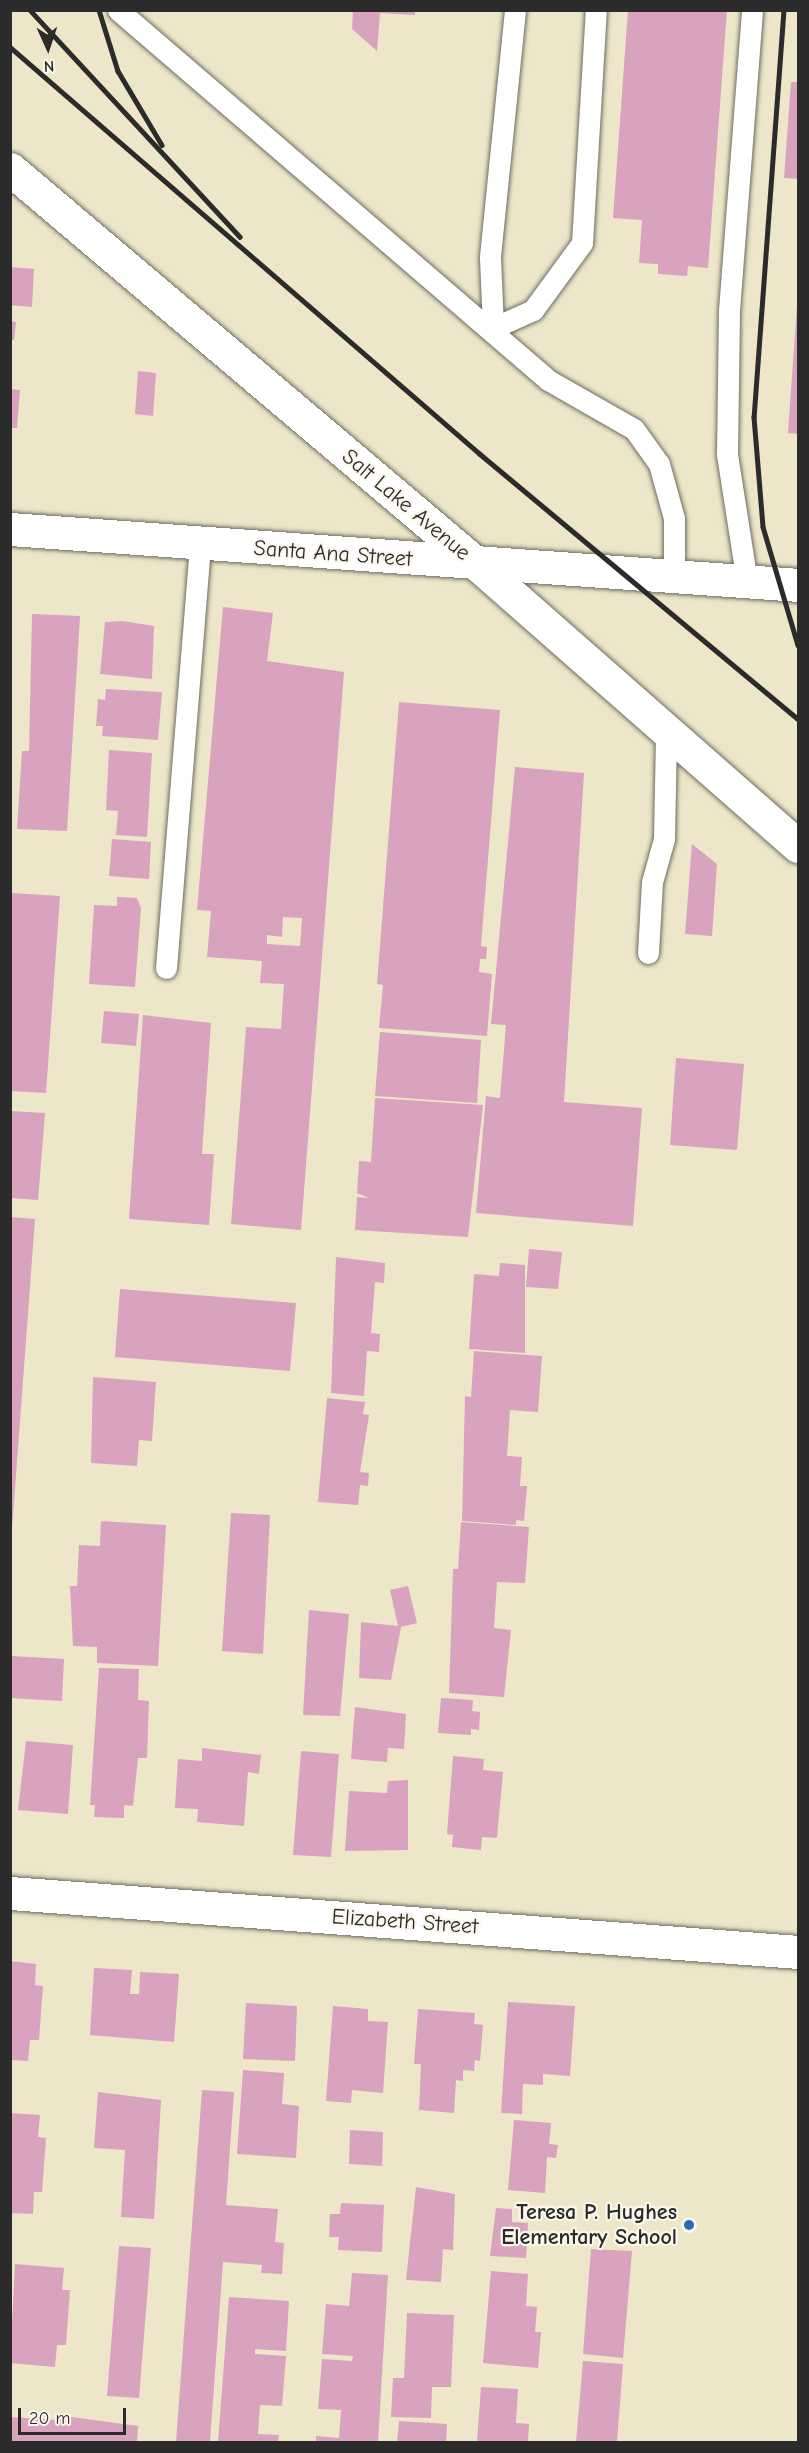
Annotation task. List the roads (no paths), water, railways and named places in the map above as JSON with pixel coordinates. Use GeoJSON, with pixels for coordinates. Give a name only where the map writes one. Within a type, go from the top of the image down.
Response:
{"type":"FeatureCollection","features":[{"type":"Feature","properties":{"kind":"street","name":"Salt Lake Avenue"},"geometry":{"type":"LineString","coordinates":[[10,169],[478,565],[798,846]]}},
{"type":"Feature","properties":{"kind":"street","name":"Santa Ana Street"},"geometry":{"type":"LineString","coordinates":[[10,530],[478,565],[798,585]]}},
{"type":"Feature","properties":{"kind":"street","name":"Elizabeth Street"},"geometry":{"type":"LineString","coordinates":[[10,1893],[798,1952]]}},
{"type":"Feature","properties":{"kind":"lane"},"geometry":{"type":"LineString","coordinates":[[118,10],[493,328],[548,380],[634,429],[659,464],[674,518],[674,578]]}},
{"type":"Feature","properties":{"kind":"lane"},"geometry":{"type":"LineString","coordinates":[[493,328],[490,258],[514,10]]}},
{"type":"Feature","properties":{"kind":"lane"},"geometry":{"type":"LineString","coordinates":[[493,328],[533,310],[582,243],[596,10]]}},
{"type":"Feature","properties":{"kind":"lane"},"geometry":{"type":"LineString","coordinates":[[747,582],[727,454],[729,310],[752,10]]}},
{"type":"Feature","properties":{"kind":"lane"},"geometry":{"type":"LineString","coordinates":[[166,968],[200,544]]}},
{"type":"Feature","properties":{"kind":"lane"},"geometry":{"type":"LineString","coordinates":[[648,953],[652,882],[664,839],[666,732]]}},
{"type":"Feature","properties":{"kind":"railway"},"geometry":{"type":"LineString","coordinates":[[30,10],[240,237]]}},
{"type":"Feature","properties":{"kind":"railway"},"geometry":{"type":"LineString","coordinates":[[99,10],[118,71],[162,145]]}},
{"type":"Feature","properties":{"kind":"railway"},"geometry":{"type":"LineString","coordinates":[[784,10],[754,417],[763,527],[798,645]]}},
{"type":"Feature","properties":{"kind":"railway"},"geometry":{"type":"LineString","coordinates":[[10,47],[480,454],[798,719]]}},
{"type":"Feature","properties":{"kind":"place","name":"Teresa P. Hughes Elementary School"},"geometry":{"type":"Point","coordinates":[689,2225]}}]}
